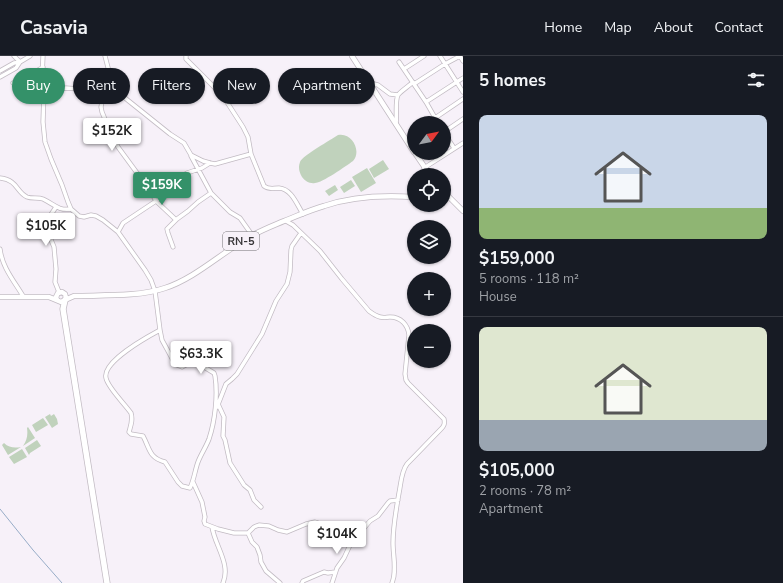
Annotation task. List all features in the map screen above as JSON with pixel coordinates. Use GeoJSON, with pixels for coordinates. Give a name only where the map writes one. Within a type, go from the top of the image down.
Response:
{"type":"FeatureCollection","features":[{"type":"Feature","properties":{"kind":"highway"},"geometry":{"type":"LineString","coordinates":[[58,300],[63,310],[107,583]]}},
{"type":"Feature","properties":{"kind":"highway"},"geometry":{"type":"LineString","coordinates":[[63,310],[65,300]]}},
{"type":"Feature","properties":{"kind":"main road"},"geometry":{"type":"LineString","coordinates":[[352,56],[360,68]]}},
{"type":"Feature","properties":{"kind":"main road"},"geometry":{"type":"LineString","coordinates":[[375,92],[407,141]]}},
{"type":"Feature","properties":{"kind":"main road"},"geometry":{"type":"LineString","coordinates":[[419,160],[424,168]]}},
{"type":"Feature","properties":{"kind":"main road","name":"RN-5"},"geometry":{"type":"LineString","coordinates":[[60,293],[74,296],[133,294],[155,291],[185,279],[252,235],[332,203],[365,197],[393,195],[407,196]]}},
{"type":"Feature","properties":{"kind":"main road"},"geometry":{"type":"LineString","coordinates":[[451,200],[463,212]]}},
{"type":"Feature","properties":{"kind":"main road"},"geometry":{"type":"LineString","coordinates":[[58,300],[56,296],[60,293]]}},
{"type":"Feature","properties":{"kind":"main road"},"geometry":{"type":"LineString","coordinates":[[0,297],[49,297],[62,302],[65,300],[66,296],[60,293],[49,297]]}},
{"type":"Feature","properties":{"kind":"main road","name":"RN-5"},"geometry":{"type":"LineString","coordinates":[[65,300],[74,296]]}},
{"type":"Feature","properties":{"kind":"street"},"geometry":{"type":"LineString","coordinates":[[14,56],[20,62]]}},
{"type":"Feature","properties":{"kind":"street"},"geometry":{"type":"LineString","coordinates":[[0,71],[30,56]]}},
{"type":"Feature","properties":{"kind":"street"},"geometry":{"type":"LineString","coordinates":[[43,56],[43,67]]}},
{"type":"Feature","properties":{"kind":"street"},"geometry":{"type":"LineString","coordinates":[[105,56],[108,68]]}},
{"type":"Feature","properties":{"kind":"street"},"geometry":{"type":"LineString","coordinates":[[186,56],[186,59],[223,96],[243,127],[248,137],[251,154],[264,186],[267,188],[282,189],[287,191],[295,200],[303,214]]}},
{"type":"Feature","properties":{"kind":"street"},"geometry":{"type":"LineString","coordinates":[[404,69],[424,56]]}},
{"type":"Feature","properties":{"kind":"street"},"geometry":{"type":"LineString","coordinates":[[440,56],[463,92]]}},
{"type":"Feature","properties":{"kind":"street"},"geometry":{"type":"LineString","coordinates":[[396,124],[396,103],[398,95],[413,83],[460,56],[463,61]]}},
{"type":"Feature","properties":{"kind":"street"},"geometry":{"type":"LineString","coordinates":[[0,77],[16,68],[20,62]]}},
{"type":"Feature","properties":{"kind":"street"},"geometry":{"type":"LineString","coordinates":[[399,62],[434,116]]}},
{"type":"Feature","properties":{"kind":"street"},"geometry":{"type":"LineString","coordinates":[[426,102],[463,78]]}},
{"type":"Feature","properties":{"kind":"street"},"geometry":{"type":"LineString","coordinates":[[375,85],[378,85],[390,94],[398,95]]}},
{"type":"Feature","properties":{"kind":"street"},"geometry":{"type":"LineString","coordinates":[[438,116],[463,99]]}},
{"type":"Feature","properties":{"kind":"street"},"geometry":{"type":"LineString","coordinates":[[130,102],[170,134],[184,142],[211,193],[230,212],[240,218],[252,235]]}},
{"type":"Feature","properties":{"kind":"street"},"geometry":{"type":"LineString","coordinates":[[44,104],[43,122],[45,142],[50,159],[71,209],[79,216],[96,216],[104,220],[118,232],[151,280],[155,291],[162,340],[164,346],[177,366],[182,367],[195,361],[214,373],[216,376],[216,410]]}},
{"type":"Feature","properties":{"kind":"street"},"geometry":{"type":"LineString","coordinates":[[102,104],[101,107],[109,129],[118,147],[156,201],[175,219],[177,219]]}},
{"type":"Feature","properties":{"kind":"street"},"geometry":{"type":"LineString","coordinates":[[451,127],[463,119]]}},
{"type":"Feature","properties":{"kind":"street"},"geometry":{"type":"LineString","coordinates":[[451,143],[454,148]]}},
{"type":"Feature","properties":{"kind":"street"},"geometry":{"type":"LineString","coordinates":[[424,168],[463,143]]}},
{"type":"Feature","properties":{"kind":"street"},"geometry":{"type":"LineString","coordinates":[[191,155],[195,158],[210,163],[219,163],[251,154]]}},
{"type":"Feature","properties":{"kind":"street"},"geometry":{"type":"LineString","coordinates":[[118,232],[123,223],[162,197],[181,177],[199,170],[210,163]]}},
{"type":"Feature","properties":{"kind":"street"},"geometry":{"type":"LineString","coordinates":[[0,178],[13,183],[29,198],[40,198],[56,207],[71,209]]}},
{"type":"Feature","properties":{"kind":"street"},"geometry":{"type":"LineString","coordinates":[[173,247],[167,230],[177,219],[211,193]]}},
{"type":"Feature","properties":{"kind":"street"},"geometry":{"type":"LineString","coordinates":[[56,207],[50,216],[51,232],[49,235],[54,247],[56,269],[55,282],[60,293]]}},
{"type":"Feature","properties":{"kind":"street"},"geometry":{"type":"LineString","coordinates":[[286,221],[293,225],[320,250],[369,311],[379,317],[391,317],[400,320],[406,326],[409,336],[405,374],[406,380],[444,419],[445,422],[444,426],[405,467],[403,473],[395,519],[393,542],[395,576],[392,583]]}},
{"type":"Feature","properties":{"kind":"street"},"geometry":{"type":"LineString","coordinates":[[160,330],[137,343],[109,365],[106,371],[106,378],[109,385],[131,413],[132,423],[129,432],[131,434],[143,436],[152,454],[157,460],[165,462],[182,486],[190,488],[193,482],[198,460],[208,441],[216,410],[226,384],[237,374],[262,334],[276,301],[287,284],[290,272],[292,246],[301,233]]}},
{"type":"Feature","properties":{"kind":"street"},"geometry":{"type":"LineString","coordinates":[[0,248],[1,257],[4,264],[23,296]]}},
{"type":"Feature","properties":{"kind":"street"},"geometry":{"type":"LineString","coordinates":[[218,404],[224,417],[223,436],[230,462],[260,507]]}},
{"type":"Feature","properties":{"kind":"street"},"geometry":{"type":"LineString","coordinates":[[193,482],[202,502],[205,516],[204,522],[212,527],[234,533],[248,532],[256,525],[264,525],[287,532],[315,522],[327,532],[336,534],[349,533],[356,536]]}},
{"type":"Feature","properties":{"kind":"street"},"geometry":{"type":"LineString","coordinates":[[332,583],[336,572],[356,536],[370,521],[378,516],[390,501],[398,500]]}},
{"type":"Feature","properties":{"kind":"street"},"geometry":{"type":"LineString","coordinates":[[212,527],[215,541],[222,553],[225,567],[226,575],[223,583]]}},
{"type":"Feature","properties":{"kind":"street"},"geometry":{"type":"LineString","coordinates":[[248,532],[250,539],[257,547],[266,571],[280,583]]}},
{"type":"Feature","properties":{"kind":"street"},"geometry":{"type":"LineString","coordinates":[[302,583],[303,581],[324,572],[336,572]]}},
{"type":"Feature","properties":{"kind":"green space"},"geometry":{"type":"Polygon","coordinates":[[[338,135],[348,136],[351,139],[356,148],[356,157],[353,161],[323,180],[315,183],[306,181],[302,177],[299,166],[302,159],[338,135]]]}},
{"type":"Feature","properties":{"kind":"green space"},"geometry":{"type":"Polygon","coordinates":[[[383,160],[389,169],[374,178],[369,169],[383,160]]]}},
{"type":"Feature","properties":{"kind":"green space"},"geometry":{"type":"Polygon","coordinates":[[[367,168],[376,183],[361,192],[352,177],[367,168]]]}},
{"type":"Feature","properties":{"kind":"green space"},"geometry":{"type":"Polygon","coordinates":[[[351,180],[355,186],[344,193],[340,187],[351,180]]]}},
{"type":"Feature","properties":{"kind":"green space"},"geometry":{"type":"Polygon","coordinates":[[[335,185],[338,190],[329,196],[325,191],[335,185]]]}},
{"type":"Feature","properties":{"kind":"green space"},"geometry":{"type":"Polygon","coordinates":[[[50,414],[51,416],[54,414],[58,424],[52,428],[45,417],[50,414]]]}},
{"type":"Feature","properties":{"kind":"green space"},"geometry":{"type":"Polygon","coordinates":[[[43,418],[48,425],[36,432],[32,425],[43,418]]]}},
{"type":"Feature","properties":{"kind":"green space"},"geometry":{"type":"Polygon","coordinates":[[[28,427],[35,438],[23,446],[27,437],[28,427]]]}},
{"type":"Feature","properties":{"kind":"green space"},"geometry":{"type":"Polygon","coordinates":[[[37,440],[41,446],[29,455],[25,448],[37,440]]]}},
{"type":"Feature","properties":{"kind":"green space"},"geometry":{"type":"Polygon","coordinates":[[[4,443],[12,447],[21,447],[8,455],[2,445],[4,443]]]}},
{"type":"Feature","properties":{"kind":"green space"},"geometry":{"type":"Polygon","coordinates":[[[22,449],[27,457],[14,464],[9,457],[22,449]]]}},
{"type":"Feature","properties":{"kind":"waterway"},"geometry":{"type":"LineString","coordinates":[[0,509],[62,583]]}}]}
